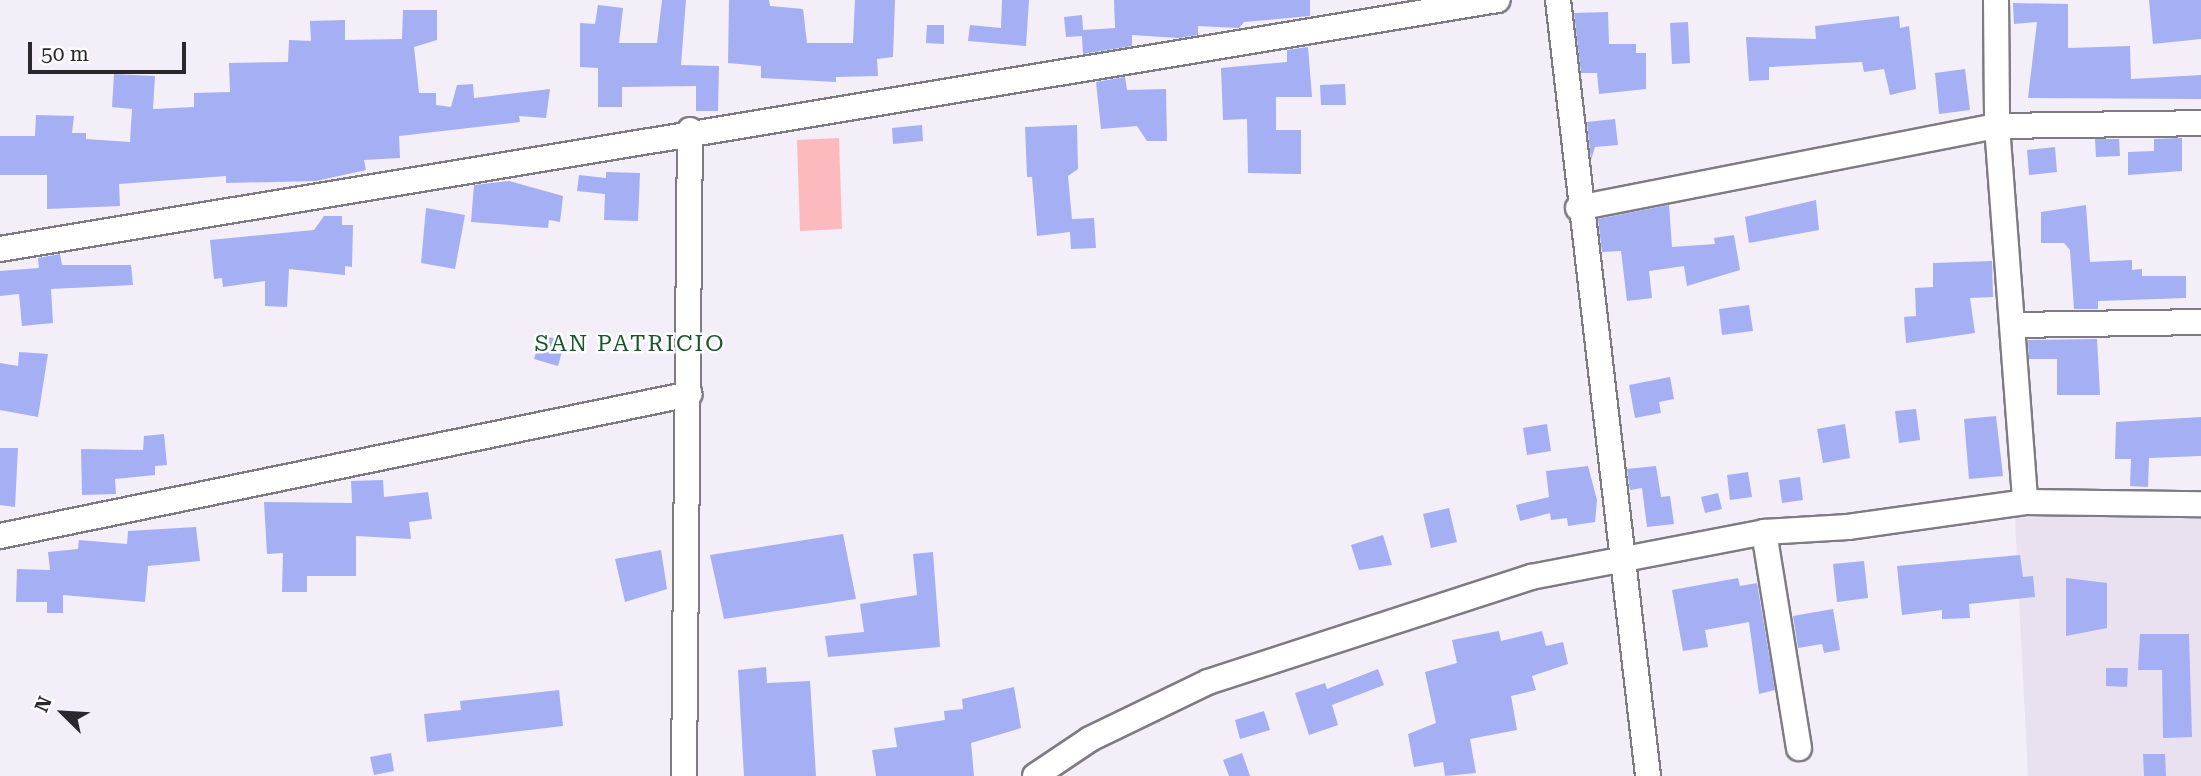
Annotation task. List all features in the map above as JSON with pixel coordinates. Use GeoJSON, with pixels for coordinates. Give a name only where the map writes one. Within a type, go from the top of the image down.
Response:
{"type":"FeatureCollection","features":[{"type":"Feature","properties":{"kind":"street"},"geometry":{"type":"LineString","coordinates":[[0,249],[690,130],[1497,0]]}},
{"type":"Feature","properties":{"kind":"street"},"geometry":{"type":"LineString","coordinates":[[1558,0],[1578,208],[1648,776]]}},
{"type":"Feature","properties":{"kind":"street"},"geometry":{"type":"LineString","coordinates":[[1996,0],[1997,126],[2025,502]]}},
{"type":"Feature","properties":{"kind":"street"},"geometry":{"type":"LineString","coordinates":[[1578,208],[1997,126],[2201,123]]}},
{"type":"Feature","properties":{"kind":"street"},"geometry":{"type":"LineString","coordinates":[[684,776],[690,394],[690,130]]}},
{"type":"Feature","properties":{"kind":"street"},"geometry":{"type":"LineString","coordinates":[[2012,326],[2201,322]]}},
{"type":"Feature","properties":{"kind":"street"},"geometry":{"type":"LineString","coordinates":[[0,536],[690,394]]}},
{"type":"Feature","properties":{"kind":"street"},"geometry":{"type":"LineString","coordinates":[[1035,776],[1090,739],[1221,677],[1531,577],[1764,532],[1848,527],[2025,502],[2201,504]]}},
{"type":"Feature","properties":{"kind":"street"},"geometry":{"type":"LineString","coordinates":[[1764,532],[1799,748]]}},
{"type":"Feature","properties":{"kind":"shaded area"},"geometry":{"type":"Polygon","coordinates":[[[839,138],[842,229],[800,231],[797,140],[839,138]]]}},
{"type":"Feature","properties":{"kind":"shaded area"},"geometry":{"type":"Polygon","coordinates":[[[2201,511],[2201,776],[2028,776],[2015,518],[2201,511]]]}},
{"type":"Feature","properties":{"kind":"building"},"geometry":{"type":"Polygon","coordinates":[[[662,0],[686,0],[681,65],[719,66],[718,111],[696,111],[696,86],[622,87],[622,107],[598,107],[598,68],[580,67],[580,23],[595,24],[598,5],[623,8],[619,43],[657,43],[662,0]]]}},
{"type":"Feature","properties":{"kind":"building"},"geometry":{"type":"Polygon","coordinates":[[[729,0],[769,0],[770,6],[803,9],[807,43],[853,43],[855,0],[895,0],[893,57],[877,59],[878,76],[836,77],[836,82],[761,78],[761,66],[728,63],[729,0]]]}},
{"type":"Feature","properties":{"kind":"building"},"geometry":{"type":"Polygon","coordinates":[[[1002,0],[1029,0],[1026,46],[968,41],[970,25],[1001,28],[1002,0]]]}},
{"type":"Feature","properties":{"kind":"building"},"geometry":{"type":"Polygon","coordinates":[[[1114,0],[1310,0],[1310,16],[1244,22],[1239,28],[1198,26],[1198,35],[1179,38],[1132,35],[1132,46],[1083,54],[1082,36],[1066,37],[1064,17],[1082,15],[1083,30],[1115,28],[1114,0]]]}},
{"type":"Feature","properties":{"kind":"building"},"geometry":{"type":"Polygon","coordinates":[[[2149,0],[2201,0],[2201,39],[2153,44],[2149,0]]]}},
{"type":"Feature","properties":{"kind":"building"},"geometry":{"type":"Polygon","coordinates":[[[2013,3],[2068,4],[2068,48],[2130,46],[2131,79],[2201,75],[2201,99],[2028,98],[2037,22],[2014,24],[2013,3]]]}},
{"type":"Feature","properties":{"kind":"building"},"geometry":{"type":"Polygon","coordinates":[[[403,10],[437,10],[437,40],[414,47],[419,93],[436,93],[436,105],[451,107],[457,85],[473,84],[474,98],[550,89],[546,118],[519,116],[520,122],[399,136],[400,158],[364,160],[366,170],[316,181],[226,183],[226,176],[119,184],[120,206],[47,209],[47,175],[0,175],[0,136],[35,136],[36,115],[74,116],[72,133],[86,133],[86,139],[130,142],[132,109],[112,107],[114,74],[155,76],[153,109],[194,107],[194,93],[230,92],[229,63],[288,62],[289,40],[311,41],[310,21],[345,20],[345,40],[402,39],[403,10]]]}},
{"type":"Feature","properties":{"kind":"building"},"geometry":{"type":"Polygon","coordinates":[[[1608,12],[1609,44],[1636,44],[1636,53],[1646,53],[1646,89],[1599,94],[1597,73],[1581,73],[1574,13],[1608,12]]]}},
{"type":"Feature","properties":{"kind":"building"},"geometry":{"type":"Polygon","coordinates":[[[1899,16],[1900,28],[1909,26],[1916,89],[1890,95],[1884,69],[1864,72],[1862,62],[1769,67],[1769,80],[1749,81],[1746,37],[1816,39],[1815,26],[1899,16]]]}},
{"type":"Feature","properties":{"kind":"building"},"geometry":{"type":"Polygon","coordinates":[[[1688,22],[1690,63],[1672,64],[1670,23],[1688,22]]]}},
{"type":"Feature","properties":{"kind":"building"},"geometry":{"type":"Polygon","coordinates":[[[927,25],[944,25],[944,44],[926,43],[927,25]]]}},
{"type":"Feature","properties":{"kind":"building"},"geometry":{"type":"Polygon","coordinates":[[[1308,47],[1312,97],[1276,97],[1276,130],[1301,130],[1301,174],[1248,173],[1247,119],[1223,120],[1221,68],[1287,62],[1287,50],[1308,47]]]}},
{"type":"Feature","properties":{"kind":"building"},"geometry":{"type":"Polygon","coordinates":[[[1965,69],[1970,110],[1939,114],[1935,73],[1965,69]]]}},
{"type":"Feature","properties":{"kind":"building"},"geometry":{"type":"Polygon","coordinates":[[[1125,77],[1127,90],[1166,89],[1167,141],[1147,141],[1137,126],[1101,129],[1096,82],[1125,77]]]}},
{"type":"Feature","properties":{"kind":"building"},"geometry":{"type":"Polygon","coordinates":[[[1345,84],[1346,105],[1321,105],[1320,85],[1345,84]]]}},
{"type":"Feature","properties":{"kind":"building"},"geometry":{"type":"Polygon","coordinates":[[[1615,119],[1618,145],[1595,147],[1591,160],[1587,122],[1615,119]]]}},
{"type":"Feature","properties":{"kind":"building"},"geometry":{"type":"Polygon","coordinates":[[[922,125],[923,141],[893,144],[892,128],[922,125]]]}},
{"type":"Feature","properties":{"kind":"building"},"geometry":{"type":"Polygon","coordinates":[[[1077,125],[1078,169],[1068,176],[1072,219],[1094,218],[1096,248],[1071,249],[1070,232],[1037,236],[1032,177],[1027,177],[1025,127],[1077,125]]]}},
{"type":"Feature","properties":{"kind":"building"},"geometry":{"type":"Polygon","coordinates":[[[2182,138],[2182,171],[2128,175],[2128,152],[2154,151],[2154,139],[2182,138]]]}},
{"type":"Feature","properties":{"kind":"building"},"geometry":{"type":"Polygon","coordinates":[[[2095,139],[2119,139],[2120,156],[2096,157],[2095,139]]]}},
{"type":"Feature","properties":{"kind":"building"},"geometry":{"type":"Polygon","coordinates":[[[2055,147],[2057,172],[2029,175],[2027,150],[2055,147]]]}},
{"type":"Feature","properties":{"kind":"building"},"geometry":{"type":"Polygon","coordinates":[[[606,172],[640,173],[638,221],[604,220],[605,194],[577,191],[579,175],[606,178],[606,172]]]}},
{"type":"Feature","properties":{"kind":"building"},"geometry":{"type":"Polygon","coordinates":[[[509,181],[563,196],[560,222],[549,220],[548,228],[471,222],[474,185],[509,181]]]}},
{"type":"Feature","properties":{"kind":"building"},"geometry":{"type":"Polygon","coordinates":[[[1816,200],[1819,230],[1749,243],[1745,217],[1816,200]]]}},
{"type":"Feature","properties":{"kind":"building"},"geometry":{"type":"Polygon","coordinates":[[[1669,205],[1672,247],[1715,244],[1714,238],[1734,235],[1740,270],[1687,286],[1684,266],[1649,271],[1652,298],[1627,301],[1621,251],[1602,252],[1598,219],[1669,205]]]}},
{"type":"Feature","properties":{"kind":"building"},"geometry":{"type":"Polygon","coordinates":[[[2086,205],[2090,262],[2132,260],[2132,270],[2142,269],[2142,276],[2186,276],[2186,298],[2098,301],[2098,309],[2074,309],[2070,250],[2064,243],[2041,243],[2041,212],[2086,205]]]}},
{"type":"Feature","properties":{"kind":"building"},"geometry":{"type":"Polygon","coordinates":[[[426,208],[465,215],[455,269],[421,263],[426,208]]]}},
{"type":"Feature","properties":{"kind":"building"},"geometry":{"type":"Polygon","coordinates":[[[324,216],[342,216],[342,225],[353,225],[352,267],[345,266],[345,275],[289,269],[287,307],[265,306],[265,281],[223,287],[222,278],[214,279],[210,240],[314,230],[324,216]]]}},
{"type":"Feature","properties":{"kind":"building"},"geometry":{"type":"Polygon","coordinates":[[[60,254],[62,265],[131,265],[133,285],[51,289],[53,323],[22,326],[19,294],[0,296],[0,271],[39,268],[38,258],[60,254]]]}},
{"type":"Feature","properties":{"kind":"building"},"geometry":{"type":"Polygon","coordinates":[[[1992,261],[1993,297],[1970,298],[1975,333],[1906,343],[1904,317],[1916,316],[1915,288],[1933,287],[1933,263],[1992,261]]]}},
{"type":"Feature","properties":{"kind":"building"},"geometry":{"type":"Polygon","coordinates":[[[1749,305],[1753,331],[1722,335],[1719,309],[1749,305]]]}},
{"type":"Feature","properties":{"kind":"building"},"geometry":{"type":"Polygon","coordinates":[[[541,335],[565,341],[558,366],[534,359],[541,335]]]}},
{"type":"Feature","properties":{"kind":"building"},"geometry":{"type":"Polygon","coordinates":[[[2097,339],[2100,395],[2057,395],[2057,359],[2029,359],[2028,340],[2097,339]]]}},
{"type":"Feature","properties":{"kind":"building"},"geometry":{"type":"Polygon","coordinates":[[[19,352],[48,354],[38,417],[0,410],[0,363],[18,366],[19,352]]]}},
{"type":"Feature","properties":{"kind":"building"},"geometry":{"type":"Polygon","coordinates":[[[1670,377],[1674,399],[1659,402],[1661,413],[1635,418],[1629,385],[1670,377]]]}},
{"type":"Feature","properties":{"kind":"building"},"geometry":{"type":"Polygon","coordinates":[[[1916,409],[1920,440],[1899,443],[1895,411],[1916,409]]]}},
{"type":"Feature","properties":{"kind":"building"},"geometry":{"type":"Polygon","coordinates":[[[1996,416],[2003,476],[1969,479],[1964,419],[1996,416]]]}},
{"type":"Feature","properties":{"kind":"building"},"geometry":{"type":"Polygon","coordinates":[[[2201,417],[2201,456],[2149,458],[2148,487],[2130,486],[2131,459],[2115,459],[2116,422],[2201,417]]]}},
{"type":"Feature","properties":{"kind":"building"},"geometry":{"type":"Polygon","coordinates":[[[1547,424],[1551,451],[1527,455],[1523,428],[1547,424]]]}},
{"type":"Feature","properties":{"kind":"building"},"geometry":{"type":"Polygon","coordinates":[[[1845,424],[1850,458],[1823,463],[1817,429],[1845,424]]]}},
{"type":"Feature","properties":{"kind":"building"},"geometry":{"type":"Polygon","coordinates":[[[164,434],[167,465],[155,466],[155,475],[115,479],[116,494],[82,495],[81,449],[143,450],[144,436],[164,434]]]}},
{"type":"Feature","properties":{"kind":"building"},"geometry":{"type":"Polygon","coordinates":[[[0,448],[18,448],[15,507],[0,505],[0,448]]]}},
{"type":"Feature","properties":{"kind":"building"},"geometry":{"type":"Polygon","coordinates":[[[1588,466],[1597,500],[1595,522],[1568,526],[1567,518],[1551,520],[1550,513],[1520,521],[1516,505],[1549,497],[1546,471],[1588,466]]]}},
{"type":"Feature","properties":{"kind":"building"},"geometry":{"type":"Polygon","coordinates":[[[1656,466],[1661,497],[1670,496],[1674,524],[1647,527],[1642,488],[1630,490],[1627,469],[1656,466]]]}},
{"type":"Feature","properties":{"kind":"building"},"geometry":{"type":"Polygon","coordinates":[[[1748,472],[1752,497],[1730,500],[1727,475],[1748,472]]]}},
{"type":"Feature","properties":{"kind":"building"},"geometry":{"type":"Polygon","coordinates":[[[1800,477],[1803,500],[1782,503],[1779,480],[1800,477]]]}},
{"type":"Feature","properties":{"kind":"building"},"geometry":{"type":"Polygon","coordinates":[[[383,480],[384,497],[428,492],[432,519],[409,522],[411,539],[356,536],[356,576],[307,576],[307,592],[282,592],[283,553],[267,554],[264,502],[352,503],[351,481],[383,480]]]}},
{"type":"Feature","properties":{"kind":"building"},"geometry":{"type":"Polygon","coordinates":[[[1718,493],[1722,509],[1705,513],[1701,497],[1718,493]]]}},
{"type":"Feature","properties":{"kind":"building"},"geometry":{"type":"Polygon","coordinates":[[[1449,508],[1457,542],[1431,548],[1423,514],[1449,508]]]}},
{"type":"Feature","properties":{"kind":"building"},"geometry":{"type":"Polygon","coordinates":[[[196,527],[200,561],[148,566],[145,602],[63,595],[63,613],[47,613],[47,602],[16,602],[17,569],[50,570],[48,552],[78,549],[79,540],[127,544],[128,531],[196,527]]]}},
{"type":"Feature","properties":{"kind":"building"},"geometry":{"type":"Polygon","coordinates":[[[843,534],[856,599],[724,619],[710,555],[843,534]]]}},
{"type":"Feature","properties":{"kind":"building"},"geometry":{"type":"Polygon","coordinates":[[[1383,535],[1392,565],[1359,570],[1351,545],[1383,535]]]}},
{"type":"Feature","properties":{"kind":"building"},"geometry":{"type":"Polygon","coordinates":[[[661,550],[667,589],[625,602],[615,559],[661,550]]]}},
{"type":"Feature","properties":{"kind":"building"},"geometry":{"type":"Polygon","coordinates":[[[933,552],[940,647],[828,657],[825,636],[864,632],[860,604],[917,595],[913,554],[933,552]]]}},
{"type":"Feature","properties":{"kind":"building"},"geometry":{"type":"Polygon","coordinates":[[[2020,555],[2023,577],[2033,576],[2035,597],[1969,604],[1970,618],[1942,619],[1942,610],[1902,615],[1897,566],[2020,555]]]}},
{"type":"Feature","properties":{"kind":"building"},"geometry":{"type":"Polygon","coordinates":[[[1864,561],[1868,598],[1837,602],[1833,564],[1864,561]]]}},
{"type":"Feature","properties":{"kind":"building"},"geometry":{"type":"Polygon","coordinates":[[[1738,578],[1740,586],[1757,583],[1775,690],[1759,694],[1749,622],[1705,630],[1708,647],[1683,651],[1672,590],[1738,578]]]}},
{"type":"Feature","properties":{"kind":"building"},"geometry":{"type":"Polygon","coordinates":[[[2066,578],[2107,583],[2107,628],[2066,636],[2066,578]]]}},
{"type":"Feature","properties":{"kind":"building"},"geometry":{"type":"Polygon","coordinates":[[[1833,609],[1840,650],[1824,653],[1822,644],[1798,648],[1793,616],[1833,609]]]}},
{"type":"Feature","properties":{"kind":"building"},"geometry":{"type":"Polygon","coordinates":[[[1499,631],[1501,641],[1542,631],[1546,646],[1563,642],[1568,664],[1532,676],[1536,690],[1511,696],[1517,730],[1470,739],[1476,773],[1445,776],[1443,762],[1414,767],[1408,734],[1436,723],[1425,672],[1457,663],[1452,640],[1499,631]]]}},
{"type":"Feature","properties":{"kind":"building"},"geometry":{"type":"Polygon","coordinates":[[[2140,634],[2189,634],[2192,737],[2163,738],[2162,670],[2138,670],[2140,634]]]}},
{"type":"Feature","properties":{"kind":"building"},"geometry":{"type":"Polygon","coordinates":[[[766,667],[767,683],[810,681],[816,776],[744,776],[738,670],[766,667]]]}},
{"type":"Feature","properties":{"kind":"building"},"geometry":{"type":"Polygon","coordinates":[[[2106,668],[2128,668],[2127,687],[2106,686],[2106,668]]]}},
{"type":"Feature","properties":{"kind":"building"},"geometry":{"type":"Polygon","coordinates":[[[1378,669],[1384,685],[1332,705],[1338,725],[1309,735],[1295,693],[1325,683],[1327,689],[1378,669]]]}},
{"type":"Feature","properties":{"kind":"building"},"geometry":{"type":"Polygon","coordinates":[[[1014,687],[1021,728],[971,743],[974,776],[876,776],[872,750],[897,747],[894,728],[945,720],[944,711],[963,709],[962,699],[1014,687]]]}},
{"type":"Feature","properties":{"kind":"building"},"geometry":{"type":"Polygon","coordinates":[[[559,690],[563,726],[427,742],[424,714],[461,710],[460,701],[559,690]]]}},
{"type":"Feature","properties":{"kind":"building"},"geometry":{"type":"Polygon","coordinates":[[[1264,711],[1270,730],[1240,739],[1235,720],[1264,711]]]}},
{"type":"Feature","properties":{"kind":"building"},"geometry":{"type":"Polygon","coordinates":[[[391,753],[394,771],[374,775],[370,757],[391,753]]]}},
{"type":"Feature","properties":{"kind":"building"},"geometry":{"type":"Polygon","coordinates":[[[1242,753],[1250,776],[1229,776],[1223,760],[1242,753]]]}},
{"type":"Feature","properties":{"kind":"building"},"geometry":{"type":"Polygon","coordinates":[[[2143,754],[2165,754],[2166,776],[2144,776],[2143,754]]]}},
{"type":"Feature","properties":{"kind":"district","name":"SAN PATRICIO"},"geometry":{"type":"Point","coordinates":[630,344]}}]}
